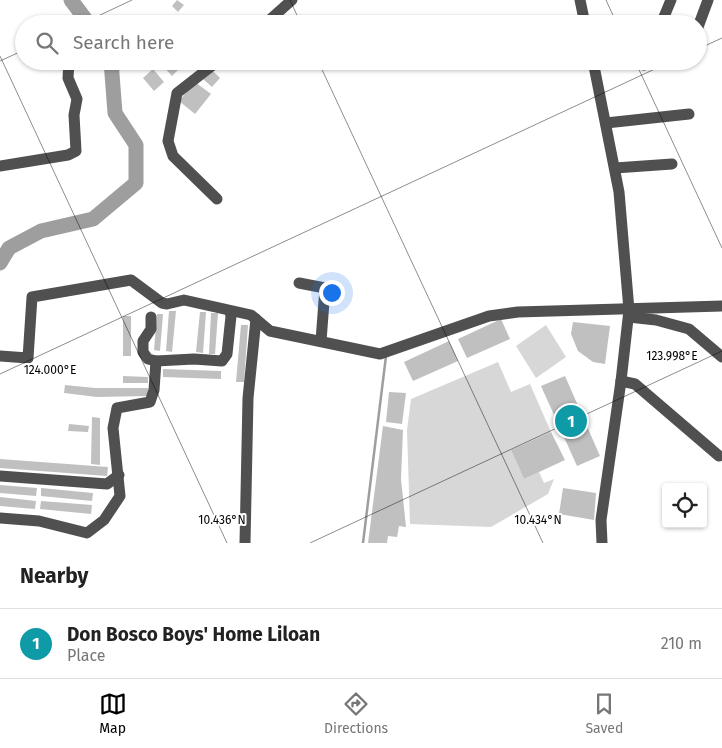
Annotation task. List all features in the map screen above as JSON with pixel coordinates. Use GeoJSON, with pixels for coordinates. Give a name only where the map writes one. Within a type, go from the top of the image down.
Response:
{"type":"FeatureCollection","features":[{"type":"Feature","properties":{"kind":"street"},"geometry":{"type":"LineString","coordinates":[[275,15],[292,0]]}},
{"type":"Feature","properties":{"kind":"street"},"geometry":{"type":"LineString","coordinates":[[580,0],[583,15]]}},
{"type":"Feature","properties":{"kind":"street"},"geometry":{"type":"LineString","coordinates":[[665,15],[671,0]]}},
{"type":"Feature","properties":{"kind":"street"},"geometry":{"type":"LineString","coordinates":[[702,15],[708,0]]}},
{"type":"Feature","properties":{"kind":"street"},"geometry":{"type":"LineString","coordinates":[[0,166],[68,155],[76,151],[74,115],[77,99],[68,78],[69,70]]}},
{"type":"Feature","properties":{"kind":"street"},"geometry":{"type":"LineString","coordinates":[[206,70],[177,93],[168,141],[173,156],[217,199]]}},
{"type":"Feature","properties":{"kind":"street"},"geometry":{"type":"LineString","coordinates":[[595,70],[619,192],[629,314],[601,520],[602,543]]}},
{"type":"Feature","properties":{"kind":"street"},"geometry":{"type":"LineString","coordinates":[[606,123],[689,114]]}},
{"type":"Feature","properties":{"kind":"street"},"geometry":{"type":"LineString","coordinates":[[615,168],[672,164]]}},
{"type":"Feature","properties":{"kind":"street"},"geometry":{"type":"LineString","coordinates":[[0,356],[28,358],[32,296],[132,280],[167,304],[184,300],[251,316],[270,331],[380,354],[488,316],[518,312],[629,314],[722,306]]}},
{"type":"Feature","properties":{"kind":"street"},"geometry":{"type":"LineString","coordinates":[[299,283],[325,288],[321,341]]}},
{"type":"Feature","properties":{"kind":"street"},"geometry":{"type":"LineString","coordinates":[[151,317],[151,329],[143,341],[143,352],[148,359],[156,361],[194,359],[222,361],[227,354],[230,312]]}},
{"type":"Feature","properties":{"kind":"street"},"geometry":{"type":"LineString","coordinates":[[629,314],[689,329],[722,357]]}},
{"type":"Feature","properties":{"kind":"street"},"geometry":{"type":"LineString","coordinates":[[245,543],[248,398],[256,319]]}},
{"type":"Feature","properties":{"kind":"street"},"geometry":{"type":"LineString","coordinates":[[0,518],[39,521],[87,533],[104,520],[120,496],[113,428],[117,408],[150,402],[154,390],[156,361]]}},
{"type":"Feature","properties":{"kind":"street"},"geometry":{"type":"LineString","coordinates":[[621,380],[635,384],[719,456]]}},
{"type":"Feature","properties":{"kind":"street"},"geometry":{"type":"LineString","coordinates":[[0,476],[107,484],[119,474]]}},
{"type":"Feature","properties":{"kind":"shaded area"},"geometry":{"type":"Polygon","coordinates":[[[546,325],[566,357],[536,378],[516,346],[546,325]]]}},
{"type":"Feature","properties":{"kind":"shaded area"},"geometry":{"type":"Polygon","coordinates":[[[498,362],[511,392],[530,384],[551,432],[511,450],[524,479],[539,472],[544,483],[554,479],[548,494],[491,527],[410,524],[407,430],[411,399],[498,362]]]}},
{"type":"Feature","properties":{"kind":"building"},"geometry":{"type":"Polygon","coordinates":[[[177,0],[184,5],[178,12],[172,6],[177,0]]]}},
{"type":"Feature","properties":{"kind":"building"},"geometry":{"type":"Polygon","coordinates":[[[154,70],[164,82],[154,91],[143,78],[154,70]]]}},
{"type":"Feature","properties":{"kind":"building"},"geometry":{"type":"Polygon","coordinates":[[[166,70],[178,70],[172,76],[166,70]]]}},
{"type":"Feature","properties":{"kind":"building"},"geometry":{"type":"Polygon","coordinates":[[[210,70],[220,78],[212,87],[203,79],[210,70]]]}},
{"type":"Feature","properties":{"kind":"building"},"geometry":{"type":"Polygon","coordinates":[[[195,82],[211,94],[195,114],[179,101],[195,82]]]}},
{"type":"Feature","properties":{"kind":"building"},"geometry":{"type":"Polygon","coordinates":[[[169,311],[176,311],[172,352],[166,351],[169,311]]]}},
{"type":"Feature","properties":{"kind":"building"},"geometry":{"type":"Polygon","coordinates":[[[200,312],[206,312],[203,353],[196,352],[200,312]]]}},
{"type":"Feature","properties":{"kind":"building"},"geometry":{"type":"Polygon","coordinates":[[[211,313],[218,313],[215,354],[209,354],[211,313]]]}},
{"type":"Feature","properties":{"kind":"building"},"geometry":{"type":"Polygon","coordinates":[[[157,314],[163,314],[160,351],[154,350],[157,314]]]}},
{"type":"Feature","properties":{"kind":"building"},"geometry":{"type":"Polygon","coordinates":[[[123,316],[131,316],[131,356],[123,356],[123,316]]]}},
{"type":"Feature","properties":{"kind":"building"},"geometry":{"type":"Polygon","coordinates":[[[501,319],[510,339],[467,358],[458,339],[501,319]]]}},
{"type":"Feature","properties":{"kind":"building"},"geometry":{"type":"Polygon","coordinates":[[[573,322],[610,326],[605,364],[593,362],[578,351],[571,334],[573,322]]]}},
{"type":"Feature","properties":{"kind":"building"},"geometry":{"type":"Polygon","coordinates":[[[241,325],[248,325],[244,382],[236,382],[241,325]]]}},
{"type":"Feature","properties":{"kind":"building"},"geometry":{"type":"Polygon","coordinates":[[[449,341],[458,361],[413,381],[404,362],[449,341]]]}},
{"type":"Feature","properties":{"kind":"building"},"geometry":{"type":"Polygon","coordinates":[[[163,369],[221,371],[221,379],[163,377],[163,369]]]}},
{"type":"Feature","properties":{"kind":"building"},"geometry":{"type":"Polygon","coordinates":[[[123,376],[148,377],[148,383],[123,383],[123,376]]]}},
{"type":"Feature","properties":{"kind":"building"},"geometry":{"type":"Polygon","coordinates":[[[565,376],[600,456],[577,466],[541,386],[565,376]]]}},
{"type":"Feature","properties":{"kind":"building"},"geometry":{"type":"Polygon","coordinates":[[[65,385],[95,388],[148,388],[149,396],[97,397],[64,393],[65,385]]]}},
{"type":"Feature","properties":{"kind":"building"},"geometry":{"type":"Polygon","coordinates":[[[389,392],[406,393],[402,424],[386,422],[389,392]]]}},
{"type":"Feature","properties":{"kind":"building"},"geometry":{"type":"Polygon","coordinates":[[[92,417],[100,418],[100,465],[91,464],[92,417]]]}},
{"type":"Feature","properties":{"kind":"building"},"geometry":{"type":"Polygon","coordinates":[[[69,424],[89,426],[88,432],[68,431],[69,424]]]}},
{"type":"Feature","properties":{"kind":"building"},"geometry":{"type":"Polygon","coordinates":[[[383,426],[403,430],[401,479],[406,527],[399,526],[397,537],[388,536],[387,543],[368,543],[383,426]]]}},
{"type":"Feature","properties":{"kind":"building"},"geometry":{"type":"Polygon","coordinates":[[[551,432],[565,460],[524,479],[511,450],[551,432]]]}},
{"type":"Feature","properties":{"kind":"building"},"geometry":{"type":"Polygon","coordinates":[[[0,459],[108,467],[107,476],[0,468],[0,459]]]}},
{"type":"Feature","properties":{"kind":"building"},"geometry":{"type":"Polygon","coordinates":[[[0,485],[37,488],[36,496],[0,493],[0,485]]]}},
{"type":"Feature","properties":{"kind":"building"},"geometry":{"type":"Polygon","coordinates":[[[41,488],[93,493],[92,501],[41,496],[41,488]]]}},
{"type":"Feature","properties":{"kind":"building"},"geometry":{"type":"Polygon","coordinates":[[[563,488],[596,493],[594,520],[559,514],[563,488]]]}},
{"type":"Feature","properties":{"kind":"building"},"geometry":{"type":"Polygon","coordinates":[[[0,497],[36,501],[35,509],[0,506],[0,497]]]}},
{"type":"Feature","properties":{"kind":"building"},"geometry":{"type":"Polygon","coordinates":[[[41,501],[92,505],[91,514],[40,509],[41,501]]]}},
{"type":"Feature","properties":{"kind":"waterway"},"geometry":{"type":"LineString","coordinates":[[71,0],[82,15]]}},
{"type":"Feature","properties":{"kind":"waterway"},"geometry":{"type":"LineString","coordinates":[[0,263],[9,248],[41,231],[93,219],[136,183],[136,145],[115,113],[112,70]]}},
{"type":"Feature","properties":{"kind":"waterway"},"geometry":{"type":"LineString","coordinates":[[363,543],[386,356]]}},
{"type":"Feature","properties":{"kind":"place","name":"Don Bosco Boys' Home Liloan"},"geometry":{"type":"Point","coordinates":[571,421]}}]}
